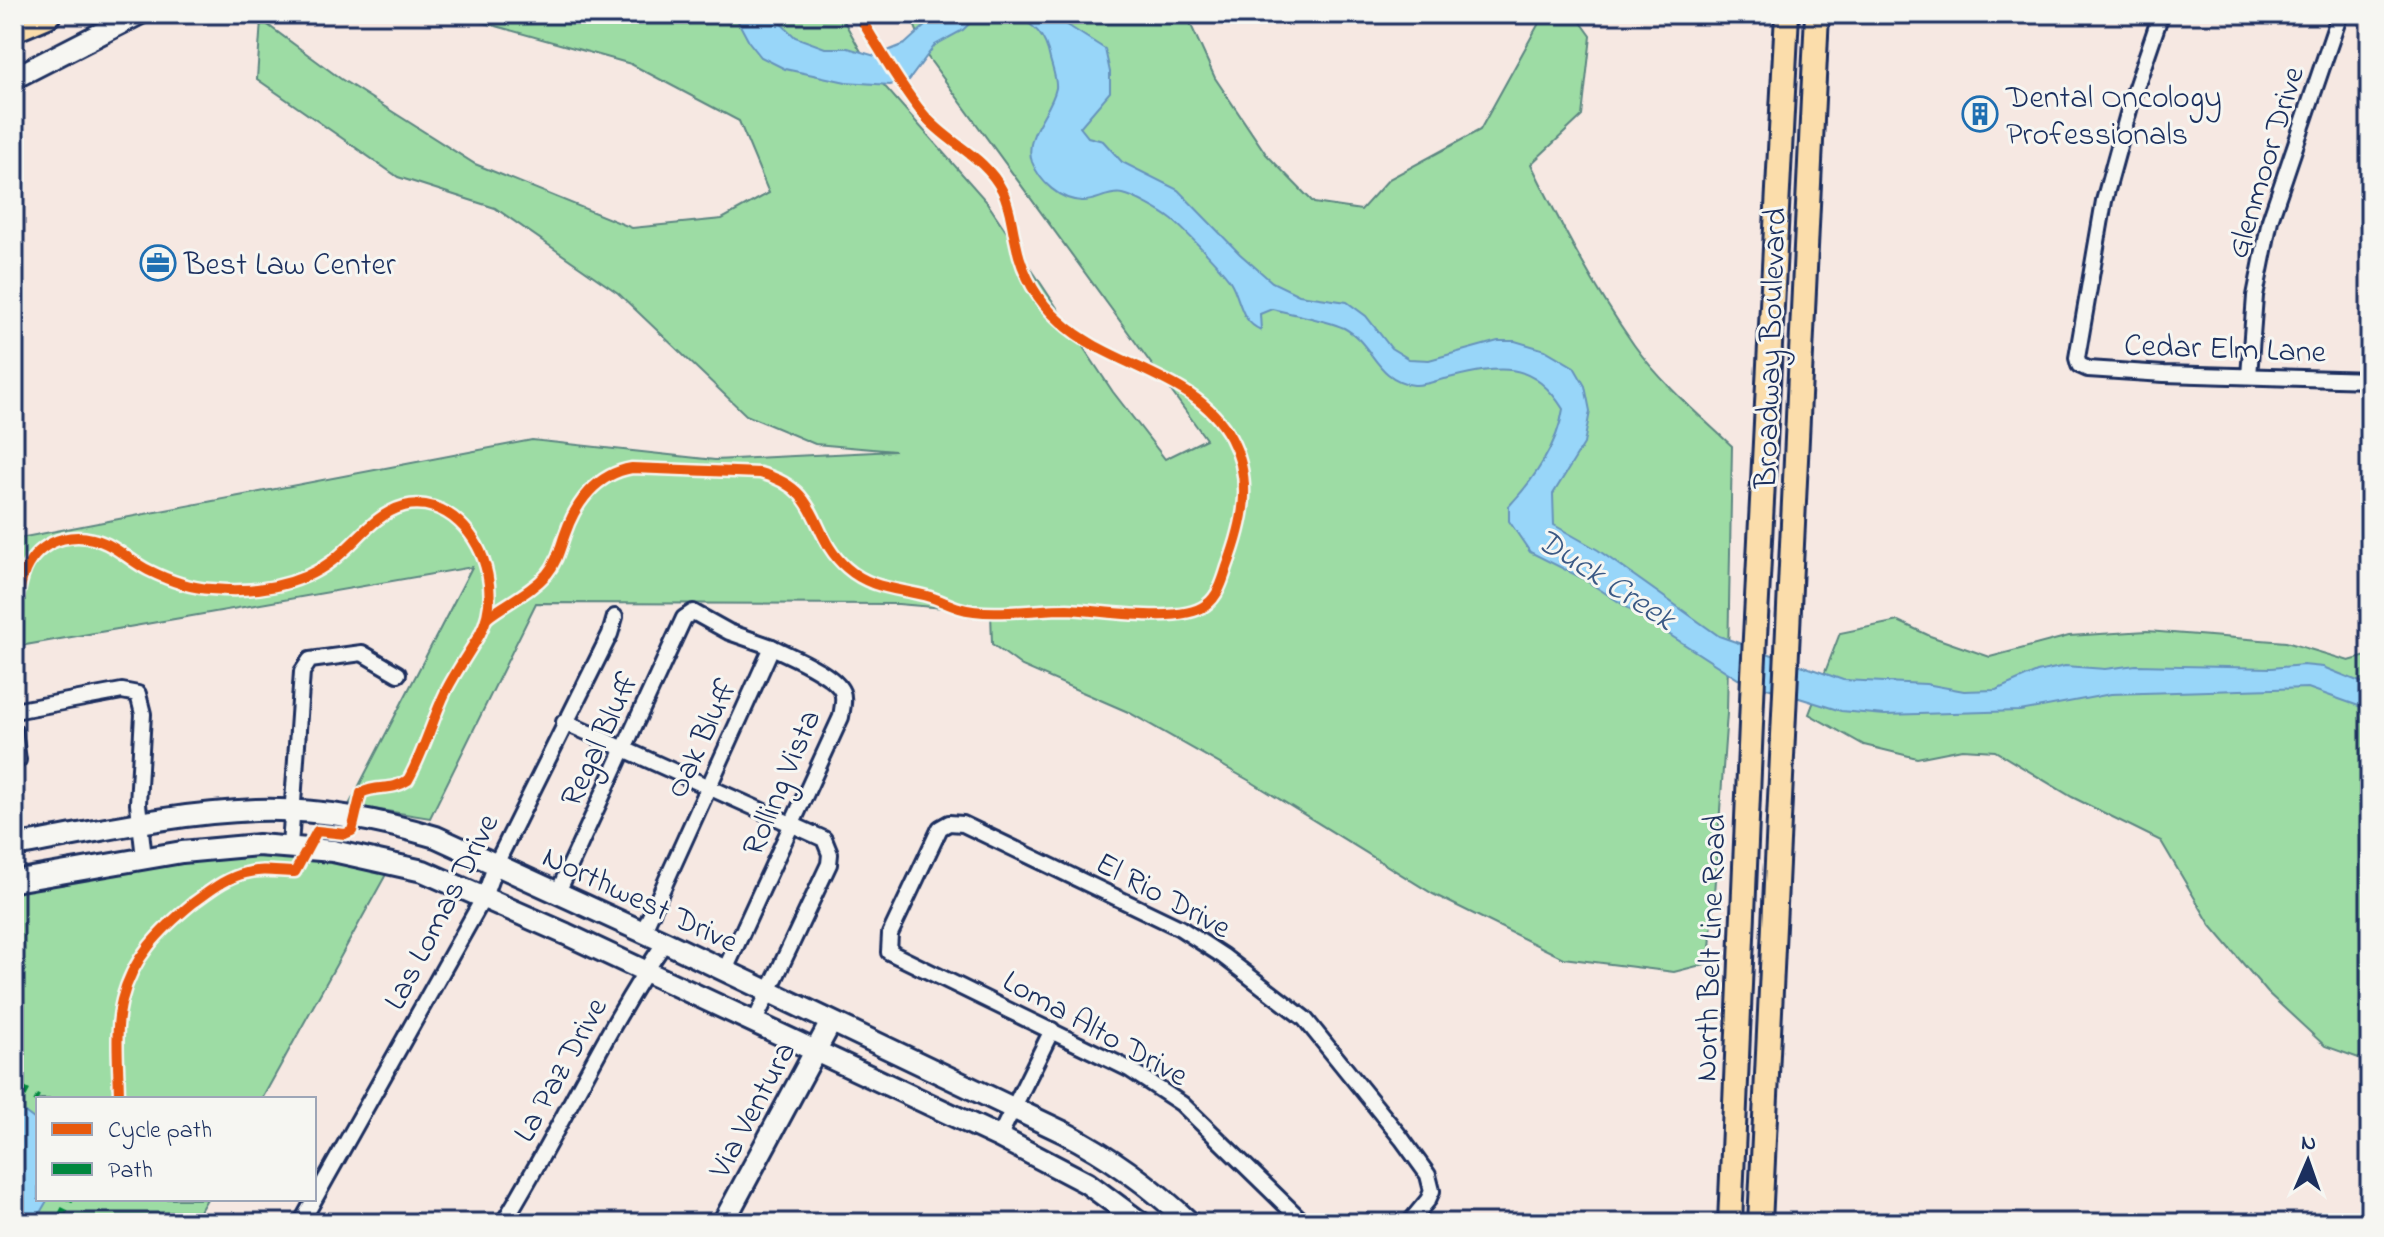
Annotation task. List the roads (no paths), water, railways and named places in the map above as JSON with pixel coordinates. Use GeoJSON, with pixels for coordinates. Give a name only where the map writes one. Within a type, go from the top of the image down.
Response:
{"type":"FeatureCollection","features":[{"type":"Feature","properties":{"kind":"highway"},"geometry":{"type":"LineString","coordinates":[[14,28],[47,14]]}},
{"type":"Feature","properties":{"kind":"main road"},"geometry":{"type":"LineString","coordinates":[[14,78],[139,14]]}},
{"type":"Feature","properties":{"kind":"main road","name":"Broadway Boulevard"},"geometry":{"type":"LineString","coordinates":[[1753,676],[1787,14]]}},
{"type":"Feature","properties":{"kind":"main road","name":"Broadway Boulevard"},"geometry":{"type":"LineString","coordinates":[[1783,685],[1796,492],[1817,14]]}},
{"type":"Feature","properties":{"kind":"main road"},"geometry":{"type":"LineString","coordinates":[[1781,111],[1811,113]]}},
{"type":"Feature","properties":{"kind":"main road","name":"North Belt Line Road"},"geometry":{"type":"LineString","coordinates":[[1730,1223],[1753,676]]}},
{"type":"Feature","properties":{"kind":"main road","name":"North Belt Line Road"},"geometry":{"type":"LineString","coordinates":[[1760,1223],[1783,685]]}},
{"type":"Feature","properties":{"kind":"main road","name":"Northwest Drive"},"geometry":{"type":"LineString","coordinates":[[14,846],[140,824],[256,810],[293,811],[407,829],[436,837],[725,970],[1103,1152],[1190,1223]]}},
{"type":"Feature","properties":{"kind":"main road","name":"Northwest Drive"},"geometry":{"type":"LineString","coordinates":[[14,881],[225,847],[290,846],[400,864],[484,897],[999,1137],[1087,1183],[1141,1223]]}},
{"type":"Feature","properties":{"kind":"main road","name":"Via Ventura"},"geometry":{"type":"LineString","coordinates":[[723,1223],[831,1022]]}},
{"type":"Feature","properties":{"kind":"main road"},"geometry":{"type":"LineString","coordinates":[[1736,1076],[1766,1076]]}},
{"type":"Feature","properties":{"kind":"street","name":"Cedar Elm Lane"},"geometry":{"type":"LineString","coordinates":[[2161,14],[2132,99],[2104,201],[2077,358],[2079,365],[2088,369],[2164,374],[2370,380]]}},
{"type":"Feature","properties":{"kind":"street","name":"Glenmoor Drive"},"geometry":{"type":"LineString","coordinates":[[2249,376],[2255,296],[2270,220],[2340,14]]}},
{"type":"Feature","properties":{"kind":"street","name":"Oak Bluff"},"geometry":{"type":"LineString","coordinates":[[643,932],[772,647],[729,632],[693,612]]}},
{"type":"Feature","properties":{"kind":"street","name":"Regal Bluff"},"geometry":{"type":"LineString","coordinates":[[558,892],[684,618],[693,612]]}},
{"type":"Feature","properties":{"kind":"street","name":"Las Lomas Drive"},"geometry":{"type":"LineString","coordinates":[[316,1196],[484,897],[496,864],[610,634],[615,617]]}},
{"type":"Feature","properties":{"kind":"street","name":"Rolling Vista"},"geometry":{"type":"LineString","coordinates":[[725,970],[841,717],[843,694],[833,679],[772,647]]}},
{"type":"Feature","properties":{"kind":"street"},"geometry":{"type":"LineString","coordinates":[[290,846],[302,672],[310,660],[362,653],[398,674]]}},
{"type":"Feature","properties":{"kind":"street"},"geometry":{"type":"LineString","coordinates":[[14,711],[122,691],[138,694],[143,714],[138,775],[144,858]]}},
{"type":"Feature","properties":{"kind":"street"},"geometry":{"type":"LineString","coordinates":[[564,722],[824,839],[830,854],[829,864],[754,1023]]}},
{"type":"Feature","properties":{"kind":"street"},"geometry":{"type":"LineString","coordinates":[[14,731],[18,760],[14,761]]}},
{"type":"Feature","properties":{"kind":"street","name":"El Rio Drive"},"geometry":{"type":"LineString","coordinates":[[890,934],[940,828],[949,823],[963,824],[1180,928],[1223,956],[1305,1019],[1423,1166],[1432,1191],[1409,1223]]}},
{"type":"Feature","properties":{"kind":"street","name":"Loma Alto Drive"},"geometry":{"type":"LineString","coordinates":[[890,934],[889,952],[1129,1069],[1182,1104],[1303,1223]]}},
{"type":"Feature","properties":{"kind":"street","name":"La Paz Drive"},"geometry":{"type":"LineString","coordinates":[[503,1223],[539,1164],[644,972],[665,942]]}},
{"type":"Feature","properties":{"kind":"street"},"geometry":{"type":"LineString","coordinates":[[999,1137],[1052,1030]]}},
{"type":"Feature","properties":{"kind":"street","name":"Las Lomas Drive"},"geometry":{"type":"LineString","coordinates":[[301,1223],[313,1201]]}},
{"type":"Feature","properties":{"kind":"water"},"geometry":{"type":"Polygon","coordinates":[[[734,14],[771,14],[795,37],[825,48],[848,48],[875,56],[905,44],[938,14],[979,14],[963,30],[935,45],[909,80],[890,85],[846,82],[785,69],[761,57],[734,14]]]}},
{"type":"Feature","properties":{"kind":"water","name":"Duck Creek"},"geometry":{"type":"Polygon","coordinates":[[[1014,14],[1050,14],[1105,49],[1110,92],[1080,127],[1088,137],[1103,141],[1122,162],[1178,190],[1272,282],[1299,295],[1347,302],[1366,316],[1391,348],[1409,359],[1429,360],[1498,341],[1515,341],[1545,350],[1574,367],[1585,386],[1590,411],[1584,444],[1553,494],[1554,525],[1598,550],[1719,636],[1843,680],[1926,684],[1964,691],[1996,690],[2037,672],[2065,666],[2105,669],[2136,665],[2323,667],[2370,686],[2370,710],[2308,688],[2111,694],[2020,711],[1885,715],[1841,711],[1738,679],[1582,578],[1530,552],[1509,521],[1509,506],[1543,461],[1556,435],[1563,409],[1538,381],[1525,373],[1496,370],[1414,385],[1391,376],[1354,335],[1337,325],[1272,309],[1260,314],[1261,330],[1244,315],[1226,276],[1193,239],[1167,216],[1123,194],[1082,201],[1051,189],[1032,162],[1030,152],[1034,133],[1056,88],[1055,77],[1042,37],[1014,14]]]}},
{"type":"Feature","properties":{"kind":"water"},"geometry":{"type":"Polygon","coordinates":[[[14,1104],[36,1120],[36,1201],[47,1201],[34,1223],[14,1223],[14,1104]]]}},
{"type":"Feature","properties":{"kind":"place","name":"Dental Oncology Professionals"},"geometry":{"type":"Point","coordinates":[1980,114]}},
{"type":"Feature","properties":{"kind":"place","name":"Best Law Center"},"geometry":{"type":"Point","coordinates":[158,263]}}]}
